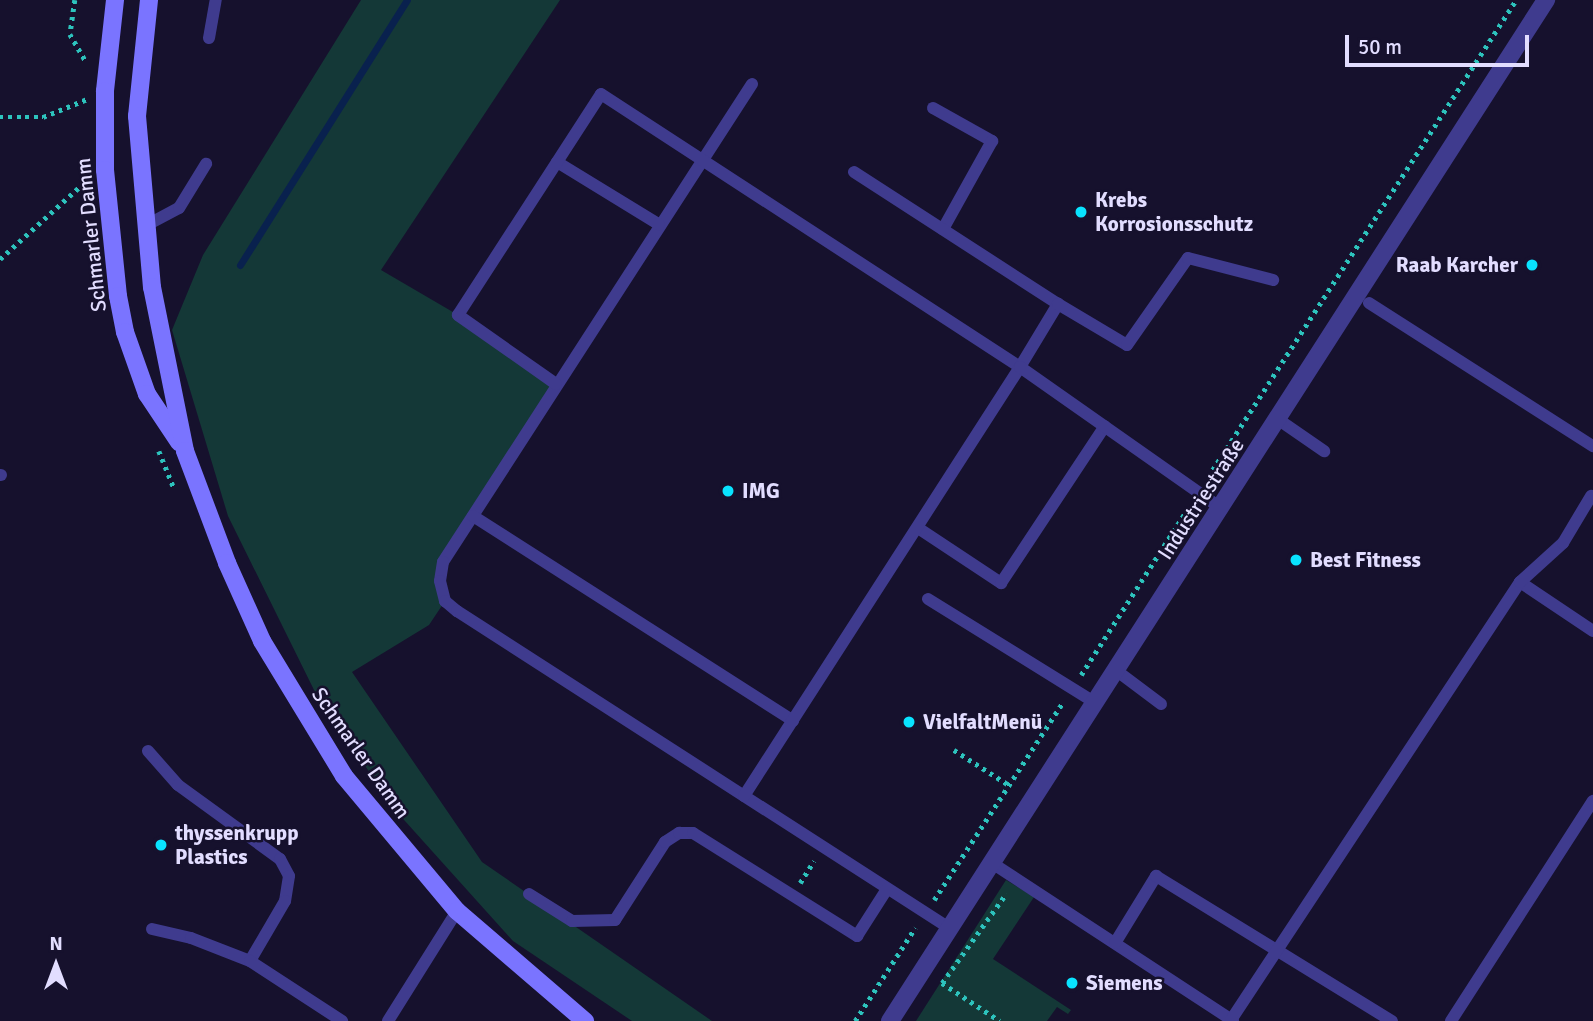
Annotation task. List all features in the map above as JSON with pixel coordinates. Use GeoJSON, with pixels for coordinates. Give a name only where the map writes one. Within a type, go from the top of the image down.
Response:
{"type":"FeatureCollection","features":[{"type":"Feature","properties":{"kind":"street","name":"Schmarler Damm"},"geometry":{"type":"LineString","coordinates":[[114,0],[105,91],[105,170],[125,332],[147,394],[185,451]]}},
{"type":"Feature","properties":{"kind":"street","name":"Schmarler Damm"},"geometry":{"type":"LineString","coordinates":[[149,0],[137,116],[145,226],[185,451],[227,564],[300,707],[344,776],[457,911],[585,1021]]}},
{"type":"Feature","properties":{"kind":"street","name":"Industriestraße"},"geometry":{"type":"LineString","coordinates":[[890,1021],[1222,509],[1546,0]]}},
{"type":"Feature","properties":{"kind":"lane"},"geometry":{"type":"LineString","coordinates":[[209,38],[216,0]]}},
{"type":"Feature","properties":{"kind":"lane"},"geometry":{"type":"LineString","coordinates":[[752,84],[658,224],[443,562],[440,581],[445,601],[949,928]]}},
{"type":"Feature","properties":{"kind":"lane"},"geometry":{"type":"LineString","coordinates":[[556,384],[458,315],[601,94],[1020,367],[1222,509]]}},
{"type":"Feature","properties":{"kind":"lane"},"geometry":{"type":"LineString","coordinates":[[933,108],[992,141],[943,229]]}},
{"type":"Feature","properties":{"kind":"lane"},"geometry":{"type":"LineString","coordinates":[[557,162],[658,224]]}},
{"type":"Feature","properties":{"kind":"lane"},"geometry":{"type":"LineString","coordinates":[[145,226],[179,208],[206,164]]}},
{"type":"Feature","properties":{"kind":"lane"},"geometry":{"type":"LineString","coordinates":[[854,172],[1058,304],[1127,345],[1188,258],[1273,280]]}},
{"type":"Feature","properties":{"kind":"lane"},"geometry":{"type":"LineString","coordinates":[[1369,303],[1593,446]]}},
{"type":"Feature","properties":{"kind":"lane"},"geometry":{"type":"LineString","coordinates":[[744,796],[918,528],[1058,304]]}},
{"type":"Feature","properties":{"kind":"lane"},"geometry":{"type":"LineString","coordinates":[[1279,420],[1324,451]]}},
{"type":"Feature","properties":{"kind":"lane"},"geometry":{"type":"LineString","coordinates":[[918,528],[1001,583],[1105,426]]}},
{"type":"Feature","properties":{"kind":"lane"},"geometry":{"type":"LineString","coordinates":[[992,863],[1232,1020],[1520,582],[1563,543],[1591,496]]}},
{"type":"Feature","properties":{"kind":"lane"},"geometry":{"type":"LineString","coordinates":[[473,516],[793,721]]}},
{"type":"Feature","properties":{"kind":"lane"},"geometry":{"type":"LineString","coordinates":[[1520,582],[1593,631]]}},
{"type":"Feature","properties":{"kind":"lane"},"geometry":{"type":"LineString","coordinates":[[928,599],[1096,703]]}},
{"type":"Feature","properties":{"kind":"lane"},"geometry":{"type":"LineString","coordinates":[[1116,671],[1161,704]]}},
{"type":"Feature","properties":{"kind":"lane"},"geometry":{"type":"LineString","coordinates":[[148,751],[178,785],[280,859],[289,876],[285,901],[250,961]]}},
{"type":"Feature","properties":{"kind":"lane"},"geometry":{"type":"LineString","coordinates":[[1451,1021],[1593,801]]}},
{"type":"Feature","properties":{"kind":"lane"},"geometry":{"type":"LineString","coordinates":[[528,894],[572,921],[615,920],[665,842],[679,833],[693,833],[857,936],[887,889]]}},
{"type":"Feature","properties":{"kind":"lane"},"geometry":{"type":"LineString","coordinates":[[1115,943],[1156,876],[1392,1021]]}},
{"type":"Feature","properties":{"kind":"lane"},"geometry":{"type":"LineString","coordinates":[[388,1021],[457,911]]}},
{"type":"Feature","properties":{"kind":"lane"},"geometry":{"type":"LineString","coordinates":[[152,929],[191,938],[250,961],[342,1021]]}},
{"type":"Feature","properties":{"kind":"path"},"geometry":{"type":"LineString","coordinates":[[855,1021],[1072,690],[1516,0]]}},
{"type":"Feature","properties":{"kind":"path"},"geometry":{"type":"LineString","coordinates":[[0,117],[43,117],[105,91]]}},
{"type":"Feature","properties":{"kind":"path"},"geometry":{"type":"LineString","coordinates":[[0,259],[105,170]]}},
{"type":"Feature","properties":{"kind":"path"},"geometry":{"type":"LineString","coordinates":[[954,750],[1009,785]]}},
{"type":"Feature","properties":{"kind":"path"},"geometry":{"type":"LineString","coordinates":[[792,896],[822,848]]}},
{"type":"Feature","properties":{"kind":"path"},"geometry":{"type":"LineString","coordinates":[[935,993],[1017,880]]}},
{"type":"Feature","properties":{"kind":"path"},"geometry":{"type":"LineString","coordinates":[[922,971],[1000,1021]]}},
{"type":"Feature","properties":{"kind":"green space"},"geometry":{"type":"Polygon","coordinates":[[[361,0],[560,0],[381,270],[458,315],[556,384],[444,562],[445,601],[429,625],[352,672],[482,862],[712,1021],[632,1021],[513,941],[396,811],[316,694],[228,516],[172,330],[203,255],[361,0]]]}},
{"type":"Feature","properties":{"kind":"green space"},"geometry":{"type":"Polygon","coordinates":[[[1006,880],[1034,897],[993,959],[1071,1010],[1068,1014],[1057,1007],[1047,1021],[916,1021],[1006,880]]]}},
{"type":"Feature","properties":{"kind":"waterway"},"geometry":{"type":"LineString","coordinates":[[240,265],[407,0]]}},
{"type":"Feature","properties":{"kind":"place","name":"Krebs Korrosionsschutz"},"geometry":{"type":"Point","coordinates":[1081,212]}},
{"type":"Feature","properties":{"kind":"place","name":"Raab Karcher"},"geometry":{"type":"Point","coordinates":[1532,265]}},
{"type":"Feature","properties":{"kind":"place","name":"IMG"},"geometry":{"type":"Point","coordinates":[728,491]}},
{"type":"Feature","properties":{"kind":"place","name":"Best Fitness"},"geometry":{"type":"Point","coordinates":[1296,560]}},
{"type":"Feature","properties":{"kind":"place","name":"VielfaltMenü"},"geometry":{"type":"Point","coordinates":[909,722]}},
{"type":"Feature","properties":{"kind":"place","name":"thyssenkrupp Plastics"},"geometry":{"type":"Point","coordinates":[161,845]}},
{"type":"Feature","properties":{"kind":"place","name":"Siemens"},"geometry":{"type":"Point","coordinates":[1072,983]}}]}
